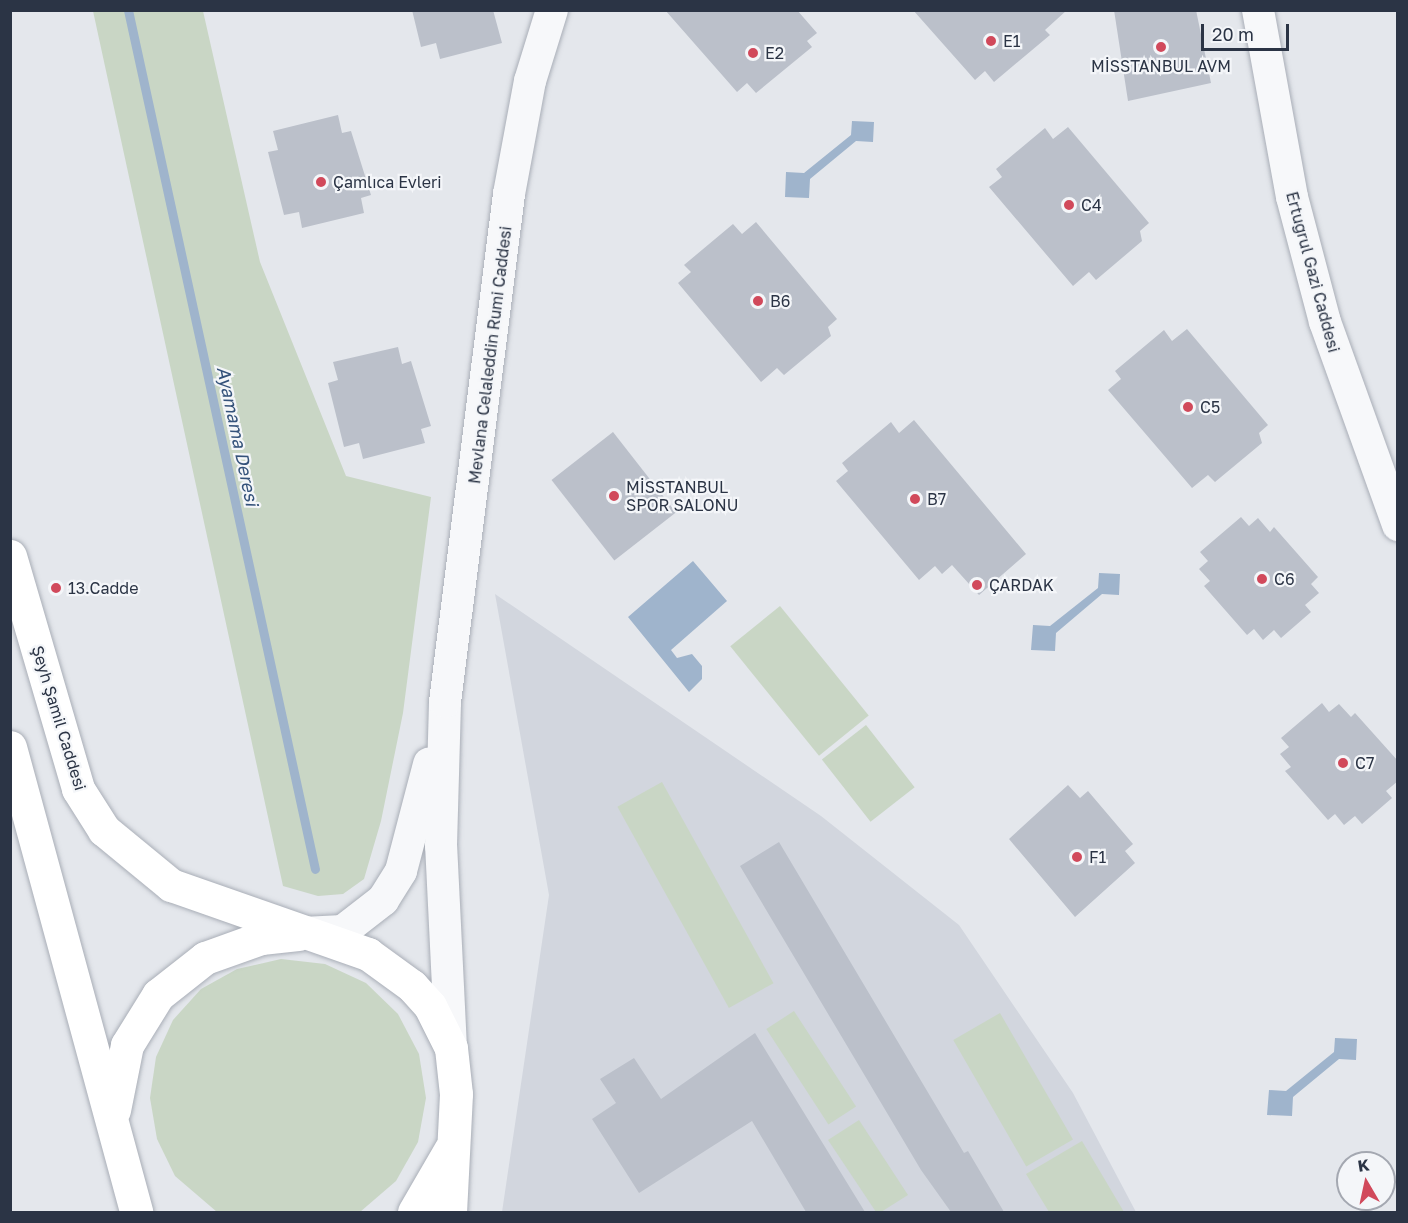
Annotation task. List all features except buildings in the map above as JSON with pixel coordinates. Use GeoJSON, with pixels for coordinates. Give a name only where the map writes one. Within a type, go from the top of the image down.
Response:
{"type":"FeatureCollection","features":[{"type":"Feature","properties":{"kind":"main road","name":"Şeyh Şamil Caddesi"},"geometry":{"type":"LineString","coordinates":[[10,556],[78,789],[104,830],[171,885],[368,954],[391,968],[430,1006],[451,1048]]}},
{"type":"Feature","properties":{"kind":"main road"},"geometry":{"type":"LineString","coordinates":[[10,747],[113,1116],[133,1199],[157,1212]]}},
{"type":"Feature","properties":{"kind":"main road"},"geometry":{"type":"LineString","coordinates":[[113,1116],[127,1045],[158,995],[205,958],[261,938],[303,933]]}},
{"type":"Feature","properties":{"kind":"main road"},"geometry":{"type":"LineString","coordinates":[[450,1212],[454,1140],[451,1048]]}},
{"type":"Feature","properties":{"kind":"main road"},"geometry":{"type":"LineString","coordinates":[[414,1212],[454,1140]]}},
{"type":"Feature","properties":{"kind":"street","name":"Mevlana Celaleddin Rumi Caddesi"},"geometry":{"type":"LineString","coordinates":[[445,702],[509,194],[530,81],[552,10]]}},
{"type":"Feature","properties":{"kind":"street","name":"Ertuğrul Gazi Caddesi"},"geometry":{"type":"LineString","coordinates":[[1258,10],[1292,197],[1324,322],[1398,525]]}},
{"type":"Feature","properties":{"kind":"street"},"geometry":{"type":"LineString","coordinates":[[303,933],[343,930],[383,900],[401,871],[445,702]]}},
{"type":"Feature","properties":{"kind":"street"},"geometry":{"type":"LineString","coordinates":[[445,702],[441,846],[451,1048]]}},
{"type":"Feature","properties":{"kind":"shaded area"},"geometry":{"type":"Polygon","coordinates":[[[495,594],[821,816],[959,925],[1073,1093],[1136,1212],[502,1212],[549,895],[495,594]]]}},
{"type":"Feature","properties":{"kind":"green space"},"geometry":{"type":"Polygon","coordinates":[[[93,11],[203,11],[260,262],[346,476],[431,497],[403,713],[381,821],[364,879],[343,894],[318,896],[283,886],[93,11]]]}},
{"type":"Feature","properties":{"kind":"green space"},"geometry":{"type":"Polygon","coordinates":[[[780,606],[869,716],[819,756],[730,646],[780,606]]]}},
{"type":"Feature","properties":{"kind":"green space"},"geometry":{"type":"Polygon","coordinates":[[[866,725],[915,787],[871,822],[822,759],[866,725]]]}},
{"type":"Feature","properties":{"kind":"green space"},"geometry":{"type":"Polygon","coordinates":[[[662,782],[774,983],[729,1008],[617,807],[662,782]]]}},
{"type":"Feature","properties":{"kind":"green space"},"geometry":{"type":"Polygon","coordinates":[[[281,959],[325,964],[366,983],[398,1014],[419,1054],[426,1098],[418,1142],[396,1181],[360,1212],[217,1212],[175,1176],[157,1139],[150,1098],[156,1057],[173,1020],[201,989],[237,969],[281,959]]]}},
{"type":"Feature","properties":{"kind":"green space"},"geometry":{"type":"Polygon","coordinates":[[[794,1011],[856,1107],[828,1125],[766,1029],[794,1011]]]}},
{"type":"Feature","properties":{"kind":"green space"},"geometry":{"type":"Polygon","coordinates":[[[1000,1013],[1073,1139],[1026,1166],[953,1040],[1000,1013]]]}},
{"type":"Feature","properties":{"kind":"green space"},"geometry":{"type":"Polygon","coordinates":[[[859,1120],[908,1195],[881,1212],[876,1212],[828,1140],[859,1120]]]}},
{"type":"Feature","properties":{"kind":"green space"},"geometry":{"type":"Polygon","coordinates":[[[1082,1141],[1124,1212],[1049,1212],[1026,1174],[1082,1141]]]}},
{"type":"Feature","properties":{"kind":"water"},"geometry":{"type":"Polygon","coordinates":[[[852,121],[874,122],[873,142],[856,141],[810,179],[809,198],[785,197],[786,172],[804,173],[851,135],[852,121]]]}},
{"type":"Feature","properties":{"kind":"water"},"geometry":{"type":"Polygon","coordinates":[[[693,561],[727,601],[671,650],[677,658],[692,654],[702,666],[702,679],[689,692],[628,617],[693,561]]]}},
{"type":"Feature","properties":{"kind":"water"},"geometry":{"type":"Polygon","coordinates":[[[1099,573],[1120,574],[1119,595],[1102,594],[1056,633],[1055,651],[1031,650],[1033,625],[1050,626],[1098,588],[1099,573]]]}},
{"type":"Feature","properties":{"kind":"water"},"geometry":{"type":"Polygon","coordinates":[[[1335,1038],[1357,1039],[1356,1060],[1339,1059],[1293,1097],[1292,1116],[1267,1115],[1269,1090],[1286,1091],[1334,1052],[1335,1038]]]}},
{"type":"Feature","properties":{"kind":"waterway","name":"Ayamama Deresi"},"geometry":{"type":"LineString","coordinates":[[128,10],[315,869]]}},
{"type":"Feature","properties":{"kind":"place","name":"E1"},"geometry":{"type":"Point","coordinates":[991,41]}},
{"type":"Feature","properties":{"kind":"place","name":"MİSSTANBUL AVM"},"geometry":{"type":"Point","coordinates":[1161,47]}},
{"type":"Feature","properties":{"kind":"place","name":"E2"},"geometry":{"type":"Point","coordinates":[753,53]}},
{"type":"Feature","properties":{"kind":"place","name":"Çamlıca Evleri"},"geometry":{"type":"Point","coordinates":[321,182]}},
{"type":"Feature","properties":{"kind":"place","name":"C4"},"geometry":{"type":"Point","coordinates":[1069,205]}},
{"type":"Feature","properties":{"kind":"place","name":"B6"},"geometry":{"type":"Point","coordinates":[758,301]}},
{"type":"Feature","properties":{"kind":"place","name":"C5"},"geometry":{"type":"Point","coordinates":[1188,407]}},
{"type":"Feature","properties":{"kind":"place","name":"MİSSTANBUL SPOR SALONU"},"geometry":{"type":"Point","coordinates":[614,496]}},
{"type":"Feature","properties":{"kind":"place","name":"B7"},"geometry":{"type":"Point","coordinates":[915,499]}},
{"type":"Feature","properties":{"kind":"place","name":"C6"},"geometry":{"type":"Point","coordinates":[1262,579]}},
{"type":"Feature","properties":{"kind":"place","name":"ÇARDAK"},"geometry":{"type":"Point","coordinates":[977,585]}},
{"type":"Feature","properties":{"kind":"place","name":"13.Cadde"},"geometry":{"type":"Point","coordinates":[56,588]}},
{"type":"Feature","properties":{"kind":"place","name":"C7"},"geometry":{"type":"Point","coordinates":[1343,763]}},
{"type":"Feature","properties":{"kind":"place","name":"F1"},"geometry":{"type":"Point","coordinates":[1077,857]}}]}
